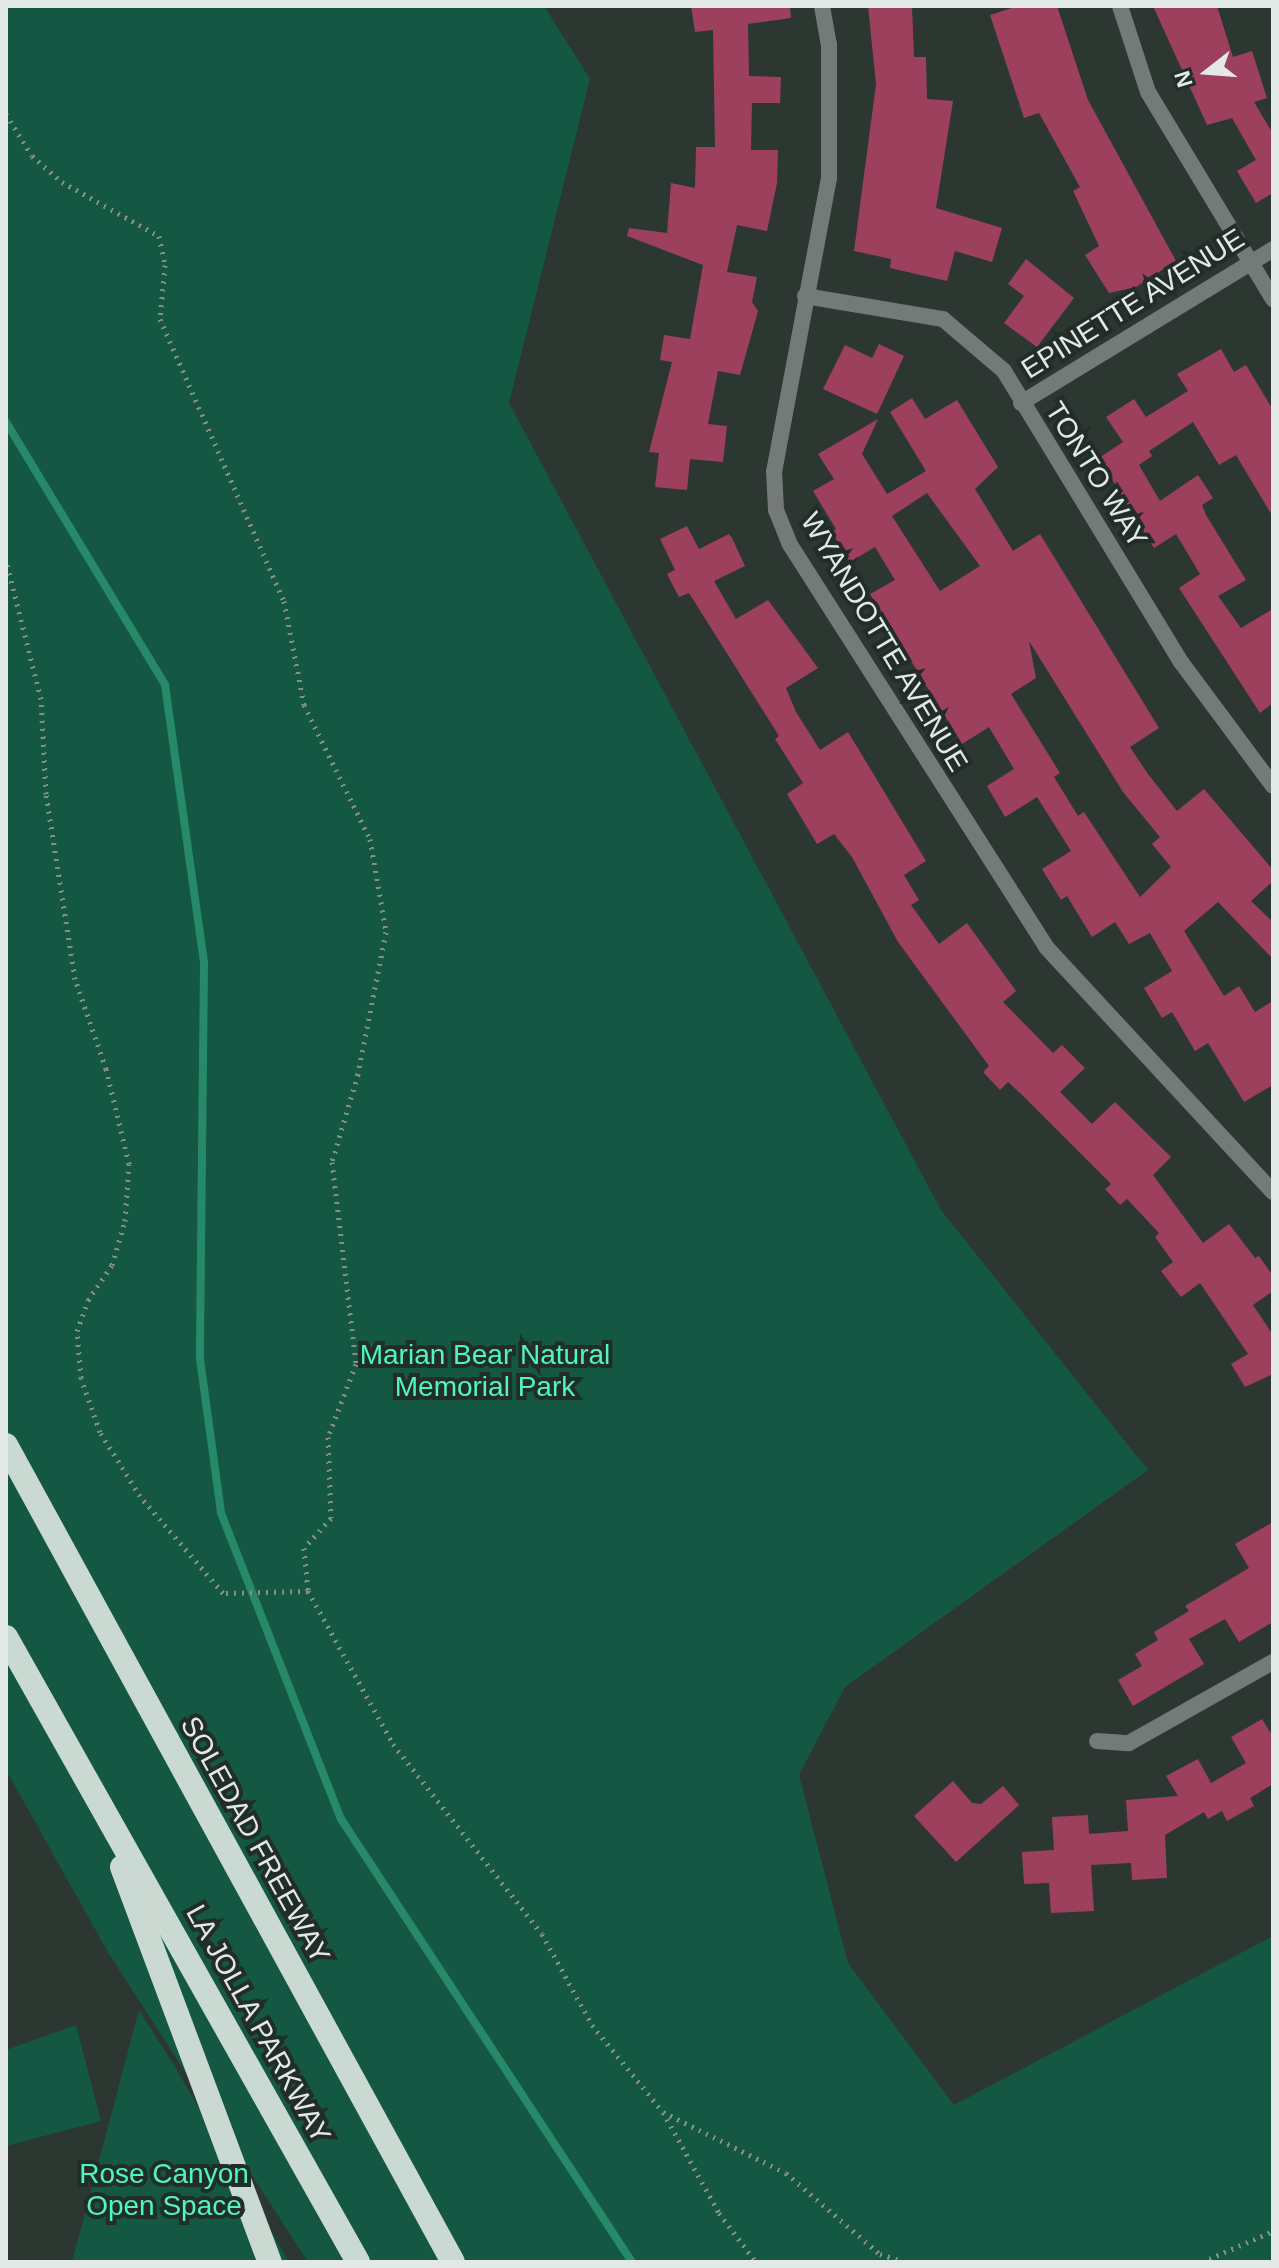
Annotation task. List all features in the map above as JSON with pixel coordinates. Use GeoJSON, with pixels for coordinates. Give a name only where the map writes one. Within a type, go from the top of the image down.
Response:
{"type":"FeatureCollection","features":[{"type":"Feature","properties":{"kind":"highway","name":"SOLEDAD FREEWAY"},"geometry":{"type":"LineString","coordinates":[[6,1445],[453,2262]]}},
{"type":"Feature","properties":{"kind":"highway"},"geometry":{"type":"LineString","coordinates":[[6,1637],[105,1815],[144,1934],[270,2262]]}},
{"type":"Feature","properties":{"kind":"highway","name":"LA JOLLA PARKWAY"},"geometry":{"type":"LineString","coordinates":[[105,1815],[358,2262]]}},
{"type":"Feature","properties":{"kind":"street","name":"WYANDOTTE AVENUE"},"geometry":{"type":"LineString","coordinates":[[822,6],[829,44],[829,178],[774,471],[776,510],[789,543],[1046,947],[1273,1192]]}},
{"type":"Feature","properties":{"kind":"street"},"geometry":{"type":"LineString","coordinates":[[1120,6],[1148,92],[1273,299]]}},
{"type":"Feature","properties":{"kind":"street","name":"EPINETTE AVENUE"},"geometry":{"type":"LineString","coordinates":[[1021,403],[1273,249]]}},
{"type":"Feature","properties":{"kind":"street","name":"TONTO WAY"},"geometry":{"type":"LineString","coordinates":[[805,296],[943,319],[1004,371],[1181,662],[1273,786]]}},
{"type":"Feature","properties":{"kind":"street"},"geometry":{"type":"LineString","coordinates":[[1097,1741],[1129,1743],[1273,1662]]}},
{"type":"Feature","properties":{"kind":"path"},"geometry":{"type":"LineString","coordinates":[[6,114],[32,156],[62,182],[159,236],[165,265],[160,319],[284,601],[304,705],[370,839],[386,932],[358,1074],[332,1162],[356,1364],[328,1437],[331,1518],[304,1548],[308,1591],[393,1744],[542,1934],[592,2025],[663,2112],[719,2213],[756,2262]]}},
{"type":"Feature","properties":{"kind":"path"},"geometry":{"type":"LineString","coordinates":[[6,561],[41,699],[46,794],[75,979],[106,1069],[129,1164],[125,1221],[112,1265],[88,1300],[77,1331],[81,1378],[100,1432],[140,1496],[223,1593],[263,1589],[308,1591]]}},
{"type":"Feature","properties":{"kind":"path"},"geometry":{"type":"LineString","coordinates":[[663,2112],[786,2173],[880,2254],[904,2262]]}},
{"type":"Feature","properties":{"kind":"path"},"geometry":{"type":"LineString","coordinates":[[1202,2262],[1273,2231]]}},
{"type":"Feature","properties":{"kind":"green space","name":"Marian Bear Natural Memorial Park"},"geometry":{"type":"Polygon","coordinates":[[[6,6],[544,6],[590,79],[509,403],[941,1210],[1148,1470],[845,1687],[799,1775],[848,1963],[954,2105],[1273,1936],[1273,2262],[308,2262],[109,1954],[6,1770],[6,6]]]}},
{"type":"Feature","properties":{"kind":"green space","name":"Rose Canyon Open Space"},"geometry":{"type":"Polygon","coordinates":[[[139,2010],[172,2062],[289,2262],[72,2262],[139,2010]]]}},
{"type":"Feature","properties":{"kind":"green space"},"geometry":{"type":"Polygon","coordinates":[[[76,2025],[101,2121],[6,2146],[6,2050],[76,2025]]]}},
{"type":"Feature","properties":{"kind":"building"},"geometry":{"type":"Polygon","coordinates":[[[691,6],[790,6],[791,18],[748,24],[749,76],[781,77],[780,103],[752,103],[751,150],[778,150],[777,183],[767,231],[737,225],[727,272],[757,277],[752,302],[758,311],[740,375],[718,371],[708,424],[727,426],[723,462],[690,459],[687,490],[655,487],[659,453],[649,452],[672,362],[660,360],[664,335],[690,339],[703,265],[627,236],[629,228],[667,233],[671,183],[695,188],[696,147],[715,147],[713,30],[695,32],[691,6]]]}},
{"type":"Feature","properties":{"kind":"building"},"geometry":{"type":"Polygon","coordinates":[[[868,6],[912,6],[914,57],[926,57],[927,99],[953,101],[936,208],[1002,228],[992,262],[955,251],[947,281],[890,268],[891,259],[854,251],[876,84],[868,6]]]}},
{"type":"Feature","properties":{"kind":"building"},"geometry":{"type":"Polygon","coordinates":[[[1018,6],[1057,6],[1088,100],[1176,261],[1136,287],[1109,293],[1085,255],[1099,246],[1073,191],[1080,187],[1039,113],[1024,118],[990,15],[1018,6]]]}},
{"type":"Feature","properties":{"kind":"building"},"geometry":{"type":"Polygon","coordinates":[[[1153,6],[1217,6],[1233,57],[1252,51],[1267,98],[1254,102],[1273,134],[1273,193],[1256,203],[1237,171],[1256,160],[1232,118],[1207,125],[1153,6]]]}},
{"type":"Feature","properties":{"kind":"building"},"geometry":{"type":"Polygon","coordinates":[[[1026,259],[1074,298],[1037,347],[1004,323],[1024,296],[1008,284],[1026,259]]]}},
{"type":"Feature","properties":{"kind":"building"},"geometry":{"type":"Polygon","coordinates":[[[879,344],[904,356],[877,414],[823,389],[845,345],[872,358],[879,344]]]}},
{"type":"Feature","properties":{"kind":"building"},"geometry":{"type":"Polygon","coordinates":[[[1221,349],[1234,372],[1246,365],[1273,410],[1273,517],[1236,455],[1219,465],[1193,422],[1149,451],[1152,456],[1139,465],[1160,501],[1198,475],[1213,498],[1202,505],[1206,515],[1246,580],[1218,596],[1241,628],[1273,609],[1273,703],[1260,713],[1179,588],[1200,574],[1176,534],[1154,548],[1099,458],[1123,442],[1106,417],[1134,399],[1146,417],[1188,391],[1177,374],[1221,349]]]}},
{"type":"Feature","properties":{"kind":"building"},"geometry":{"type":"Polygon","coordinates":[[[912,398],[925,419],[957,400],[998,467],[975,489],[1013,551],[1040,534],[1159,728],[1130,747],[1148,774],[1177,811],[1204,789],[1273,870],[1273,881],[1251,901],[1273,922],[1273,959],[1218,902],[1184,931],[1224,996],[1239,986],[1255,1012],[1273,1001],[1273,1085],[1244,1102],[1208,1043],[1195,1051],[1172,1012],[1162,1018],[1144,988],[1172,971],[1150,933],[1129,944],[1115,922],[1092,937],[1067,896],[1061,900],[1042,869],[1071,851],[1037,797],[1005,817],[987,786],[1014,769],[989,727],[962,744],[870,594],[895,580],[875,547],[850,562],[832,532],[836,529],[813,491],[834,479],[818,454],[878,419],[862,454],[887,494],[926,471],[890,412],[912,398]],[[927,493],[892,516],[940,591],[980,566],[927,493]],[[1029,641],[1036,678],[1011,694],[1060,773],[1054,777],[1078,816],[1084,812],[1140,897],[1171,867],[1152,844],[1160,837],[1123,792],[1029,641]]]}},
{"type":"Feature","properties":{"kind":"building"},"geometry":{"type":"Polygon","coordinates":[[[687,526],[699,549],[729,534],[732,538],[745,566],[714,581],[736,619],[768,600],[818,668],[786,688],[796,712],[820,750],[848,732],[926,861],[904,875],[919,900],[911,905],[939,944],[967,923],[1016,991],[1003,1002],[1053,1053],[1062,1045],[1085,1068],[1060,1092],[1092,1124],[1115,1102],[1171,1157],[1153,1175],[1203,1243],[1229,1224],[1273,1276],[1273,1291],[1253,1305],[1273,1335],[1273,1374],[1245,1387],[1231,1364],[1248,1354],[1200,1283],[1181,1297],[1161,1271],[1173,1262],[1155,1237],[1159,1233],[1127,1199],[1120,1205],[1105,1189],[1111,1184],[1008,1082],[1000,1090],[983,1072],[989,1066],[898,942],[852,857],[834,834],[817,844],[787,794],[803,783],[775,739],[779,736],[689,593],[679,597],[667,574],[675,570],[660,539],[687,526]]]}},
{"type":"Feature","properties":{"kind":"building"},"geometry":{"type":"Polygon","coordinates":[[[1273,1522],[1273,1622],[1239,1642],[1225,1619],[1189,1639],[1204,1664],[1133,1706],[1118,1680],[1142,1666],[1135,1654],[1158,1640],[1154,1632],[1189,1611],[1185,1606],[1249,1568],[1235,1544],[1273,1522]]]}},
{"type":"Feature","properties":{"kind":"building"},"geometry":{"type":"Polygon","coordinates":[[[1262,1719],[1273,1737],[1273,1784],[1250,1798],[1254,1806],[1227,1821],[1222,1811],[1208,1819],[1204,1812],[1165,1835],[1167,1878],[1132,1880],[1131,1863],[1091,1865],[1094,1911],[1051,1913],[1049,1883],[1024,1884],[1022,1852],[1054,1850],[1052,1817],[1088,1815],[1089,1834],[1128,1831],[1126,1800],[1178,1796],[1166,1776],[1198,1759],[1211,1783],[1246,1763],[1231,1737],[1262,1719]]]}},
{"type":"Feature","properties":{"kind":"building"},"geometry":{"type":"Polygon","coordinates":[[[953,1781],[972,1803],[981,1804],[1003,1786],[1019,1805],[956,1862],[914,1816],[953,1781]]]}},
{"type":"Feature","properties":{"kind":"waterway"},"geometry":{"type":"LineString","coordinates":[[6,422],[165,685],[204,963],[200,1359],[221,1513],[341,1819],[632,2262]]}}]}
